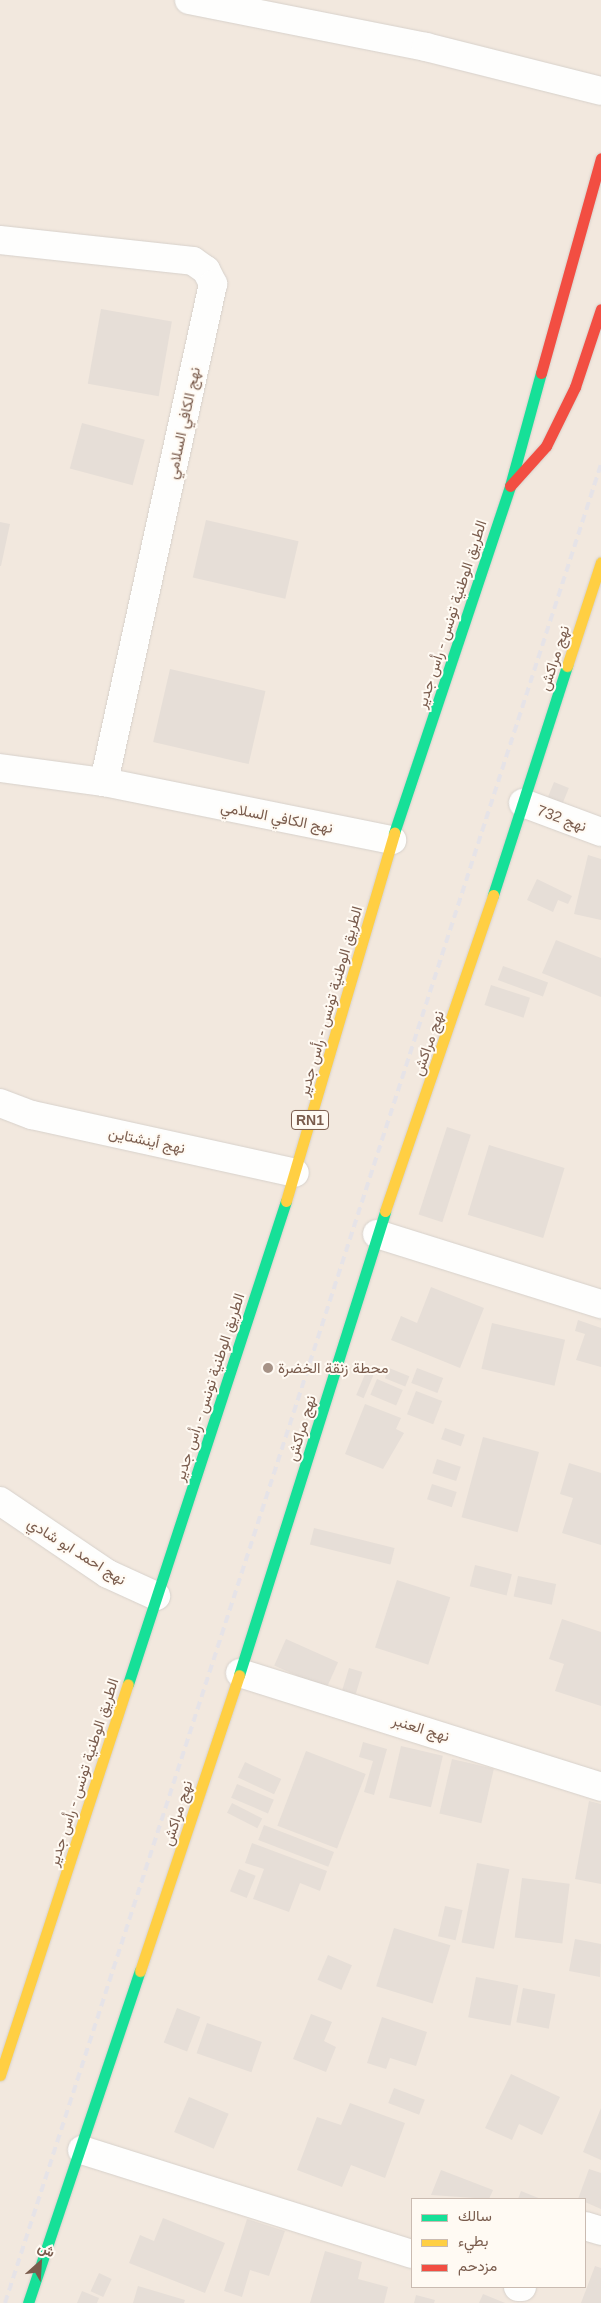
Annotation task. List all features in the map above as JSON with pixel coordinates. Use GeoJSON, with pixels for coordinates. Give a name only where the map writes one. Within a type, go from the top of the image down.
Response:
{"type":"FeatureCollection","features":[{"type":"Feature","properties":{"kind":"main road","name":"الطريق الوطنية تونس - رأس جدير"},"geometry":{"type":"LineString","coordinates":[[0,2075],[295,1173],[392,840],[510,486],[601,158]]}},
{"type":"Feature","properties":{"kind":"main road"},"geometry":{"type":"LineString","coordinates":[[510,486],[546,446],[575,387],[601,310]]}},
{"type":"Feature","properties":{"kind":"main road","name":"نهج مراكش"},"geometry":{"type":"LineString","coordinates":[[28,2303],[82,2150],[240,1673],[377,1234],[523,804],[601,562]]}},
{"type":"Feature","properties":{"kind":"street"},"geometry":{"type":"LineString","coordinates":[[189,0],[426,48],[601,91]]}},
{"type":"Feature","properties":{"kind":"street","name":"نهج الكافي السلامي"},"geometry":{"type":"LineString","coordinates":[[0,240],[193,261],[206,270],[213,284],[104,782]]}},
{"type":"Feature","properties":{"kind":"street","name":"نهج الكافي السلامي"},"geometry":{"type":"LineString","coordinates":[[0,768],[104,782],[392,840]]}},
{"type":"Feature","properties":{"kind":"street","name":"نهج 732"},"geometry":{"type":"LineString","coordinates":[[523,804],[601,832]]}},
{"type":"Feature","properties":{"kind":"street","name":"نهج أينشتاين"},"geometry":{"type":"LineString","coordinates":[[0,1103],[32,1115],[295,1173]]}},
{"type":"Feature","properties":{"kind":"street"},"geometry":{"type":"LineString","coordinates":[[377,1234],[601,1304]]}},
{"type":"Feature","properties":{"kind":"street","name":"نهج احمد ابو شادي"},"geometry":{"type":"LineString","coordinates":[[0,1501],[108,1574],[156,1596]]}},
{"type":"Feature","properties":{"kind":"street","name":"نهج العنبر"},"geometry":{"type":"LineString","coordinates":[[240,1673],[601,1787]]}},
{"type":"Feature","properties":{"kind":"street"},"geometry":{"type":"LineString","coordinates":[[82,2150],[411,2254]]}},
{"type":"Feature","properties":{"kind":"street"},"geometry":{"type":"LineString","coordinates":[[586,2226],[601,2231]]}},
{"type":"Feature","properties":{"kind":"shaded area"},"geometry":{"type":"Polygon","coordinates":[[[0,0],[601,0],[601,2303],[0,2303],[0,0]]]}},
{"type":"Feature","properties":{"kind":"building"},"geometry":{"type":"Polygon","coordinates":[[[101,309],[172,322],[159,396],[88,384],[101,309]]]}},
{"type":"Feature","properties":{"kind":"building"},"geometry":{"type":"Polygon","coordinates":[[[82,423],[145,440],[133,485],[70,468],[82,423]]]}},
{"type":"Feature","properties":{"kind":"building"},"geometry":{"type":"Polygon","coordinates":[[[206,520],[299,541],[285,599],[193,577],[206,520]]]}},
{"type":"Feature","properties":{"kind":"building"},"geometry":{"type":"Polygon","coordinates":[[[0,522],[10,524],[1,566],[0,566],[0,522]]]}},
{"type":"Feature","properties":{"kind":"building"},"geometry":{"type":"Polygon","coordinates":[[[170,669],[265,691],[249,764],[153,742],[170,669]]]}},
{"type":"Feature","properties":{"kind":"building"},"geometry":{"type":"Polygon","coordinates":[[[554,782],[569,788],[561,808],[546,802],[554,782]]]}},
{"type":"Feature","properties":{"kind":"building"},"geometry":{"type":"Polygon","coordinates":[[[588,855],[601,859],[601,920],[574,914],[588,855]]]}},
{"type":"Feature","properties":{"kind":"building"},"geometry":{"type":"Polygon","coordinates":[[[537,879],[572,896],[568,904],[558,900],[553,912],[527,900],[537,879]]]}},
{"type":"Feature","properties":{"kind":"building"},"geometry":{"type":"Polygon","coordinates":[[[556,940],[601,958],[601,997],[542,973],[556,940]]]}},
{"type":"Feature","properties":{"kind":"building"},"geometry":{"type":"Polygon","coordinates":[[[503,966],[548,982],[543,997],[498,980],[503,966]]]}},
{"type":"Feature","properties":{"kind":"building"},"geometry":{"type":"Polygon","coordinates":[[[491,985],[530,998],[524,1018],[485,1005],[491,985]]]}},
{"type":"Feature","properties":{"kind":"building"},"geometry":{"type":"Polygon","coordinates":[[[447,1127],[471,1135],[442,1222],[419,1214],[447,1127]]]}},
{"type":"Feature","properties":{"kind":"building"},"geometry":{"type":"Polygon","coordinates":[[[489,1145],[565,1168],[543,1238],[468,1215],[489,1145]]]}},
{"type":"Feature","properties":{"kind":"building"},"geometry":{"type":"Polygon","coordinates":[[[431,1287],[484,1308],[460,1368],[391,1340],[401,1316],[417,1323],[431,1287]]]}},
{"type":"Feature","properties":{"kind":"building"},"geometry":{"type":"Polygon","coordinates":[[[578,1320],[601,1328],[601,1367],[576,1360],[585,1334],[575,1331],[578,1320]]]}},
{"type":"Feature","properties":{"kind":"building"},"geometry":{"type":"Polygon","coordinates":[[[492,1323],[565,1340],[555,1386],[481,1369],[492,1323]]]}},
{"type":"Feature","properties":{"kind":"building"},"geometry":{"type":"Polygon","coordinates":[[[389,1368],[409,1376],[405,1386],[385,1378],[389,1368]]]}},
{"type":"Feature","properties":{"kind":"building"},"geometry":{"type":"Polygon","coordinates":[[[417,1368],[443,1378],[437,1393],[411,1383],[417,1368]]]}},
{"type":"Feature","properties":{"kind":"building"},"geometry":{"type":"Polygon","coordinates":[[[366,1372],[373,1375],[364,1398],[356,1395],[366,1372]]]}},
{"type":"Feature","properties":{"kind":"building"},"geometry":{"type":"Polygon","coordinates":[[[377,1379],[403,1390],[396,1406],[370,1395],[377,1379]]]}},
{"type":"Feature","properties":{"kind":"building"},"geometry":{"type":"Polygon","coordinates":[[[416,1391],[442,1401],[433,1424],[407,1414],[416,1391]]]}},
{"type":"Feature","properties":{"kind":"building"},"geometry":{"type":"Polygon","coordinates":[[[365,1404],[401,1418],[396,1429],[404,1433],[383,1469],[345,1454],[365,1404]]]}},
{"type":"Feature","properties":{"kind":"building"},"geometry":{"type":"Polygon","coordinates":[[[445,1428],[465,1435],[461,1446],[441,1439],[445,1428]]]}},
{"type":"Feature","properties":{"kind":"building"},"geometry":{"type":"Polygon","coordinates":[[[483,1437],[539,1452],[518,1532],[462,1517],[483,1437]]]}},
{"type":"Feature","properties":{"kind":"building"},"geometry":{"type":"Polygon","coordinates":[[[437,1459],[461,1467],[456,1481],[432,1473],[437,1459]]]}},
{"type":"Feature","properties":{"kind":"building"},"geometry":{"type":"Polygon","coordinates":[[[569,1463],[601,1473],[601,1545],[562,1533],[573,1498],[560,1494],[569,1463]]]}},
{"type":"Feature","properties":{"kind":"building"},"geometry":{"type":"Polygon","coordinates":[[[432,1484],[457,1492],[452,1507],[427,1499],[432,1484]]]}},
{"type":"Feature","properties":{"kind":"building"},"geometry":{"type":"Polygon","coordinates":[[[314,1528],[395,1548],[390,1565],[310,1544],[314,1528]]]}},
{"type":"Feature","properties":{"kind":"building"},"geometry":{"type":"Polygon","coordinates":[[[475,1565],[512,1574],[507,1596],[470,1586],[475,1565]]]}},
{"type":"Feature","properties":{"kind":"building"},"geometry":{"type":"Polygon","coordinates":[[[518,1576],[556,1584],[552,1605],[514,1597],[518,1576]]]}},
{"type":"Feature","properties":{"kind":"building"},"geometry":{"type":"Polygon","coordinates":[[[397,1580],[450,1597],[428,1665],[375,1648],[397,1580]]]}},
{"type":"Feature","properties":{"kind":"building"},"geometry":{"type":"Polygon","coordinates":[[[562,1619],[601,1632],[601,1706],[555,1691],[564,1664],[549,1659],[562,1619]]]}},
{"type":"Feature","properties":{"kind":"building"},"geometry":{"type":"Polygon","coordinates":[[[286,1639],[338,1662],[326,1689],[274,1665],[286,1639]]]}},
{"type":"Feature","properties":{"kind":"building"},"geometry":{"type":"Polygon","coordinates":[[[349,1668],[362,1672],[355,1697],[341,1693],[349,1668]]]}},
{"type":"Feature","properties":{"kind":"building"},"geometry":{"type":"Polygon","coordinates":[[[363,1742],[387,1749],[374,1795],[364,1792],[373,1761],[359,1757],[363,1742]]]}},
{"type":"Feature","properties":{"kind":"building"},"geometry":{"type":"Polygon","coordinates":[[[401,1746],[443,1756],[431,1807],[389,1798],[401,1746]]]}},
{"type":"Feature","properties":{"kind":"building"},"geometry":{"type":"Polygon","coordinates":[[[306,1751],[366,1774],[337,1849],[277,1826],[306,1751]]]}},
{"type":"Feature","properties":{"kind":"building"},"geometry":{"type":"Polygon","coordinates":[[[452,1759],[494,1769],[481,1823],[439,1814],[452,1759]]]}},
{"type":"Feature","properties":{"kind":"building"},"geometry":{"type":"Polygon","coordinates":[[[245,1762],[281,1779],[274,1794],[238,1777],[245,1762]]]}},
{"type":"Feature","properties":{"kind":"building"},"geometry":{"type":"Polygon","coordinates":[[[237,1784],[274,1800],[268,1813],[231,1798],[237,1784]]]}},
{"type":"Feature","properties":{"kind":"building"},"geometry":{"type":"Polygon","coordinates":[[[589,1801],[601,1804],[601,1884],[575,1879],[589,1801]]]}},
{"type":"Feature","properties":{"kind":"building"},"geometry":{"type":"Polygon","coordinates":[[[232,1803],[262,1818],[257,1828],[227,1813],[232,1803]]]}},
{"type":"Feature","properties":{"kind":"building"},"geometry":{"type":"Polygon","coordinates":[[[264,1825],[334,1852],[328,1867],[258,1840],[264,1825]]]}},
{"type":"Feature","properties":{"kind":"building"},"geometry":{"type":"Polygon","coordinates":[[[252,1843],[327,1871],[320,1891],[300,1883],[289,1912],[253,1899],[264,1869],[245,1863],[252,1843]]]}},
{"type":"Feature","properties":{"kind":"building"},"geometry":{"type":"Polygon","coordinates":[[[477,1863],[509,1869],[494,1949],[462,1943],[477,1863]]]}},
{"type":"Feature","properties":{"kind":"building"},"geometry":{"type":"Polygon","coordinates":[[[239,1869],[256,1876],[247,1898],[230,1891],[239,1869]]]}},
{"type":"Feature","properties":{"kind":"building"},"geometry":{"type":"Polygon","coordinates":[[[522,1878],[570,1884],[562,1943],[515,1938],[522,1878]]]}},
{"type":"Feature","properties":{"kind":"building"},"geometry":{"type":"Polygon","coordinates":[[[445,1906],[463,1910],[456,1940],[438,1936],[445,1906]]]}},
{"type":"Feature","properties":{"kind":"building"},"geometry":{"type":"Polygon","coordinates":[[[394,1928],[450,1945],[433,2004],[376,1986],[394,1928]]]}},
{"type":"Feature","properties":{"kind":"building"},"geometry":{"type":"Polygon","coordinates":[[[575,1939],[601,1944],[600,1977],[569,1971],[575,1939]]]}},
{"type":"Feature","properties":{"kind":"building"},"geometry":{"type":"Polygon","coordinates":[[[328,1955],[352,1965],[341,1990],[317,1980],[328,1955]]]}},
{"type":"Feature","properties":{"kind":"building"},"geometry":{"type":"Polygon","coordinates":[[[476,1977],[518,1985],[510,2025],[468,2017],[476,1977]]]}},
{"type":"Feature","properties":{"kind":"building"},"geometry":{"type":"Polygon","coordinates":[[[523,1988],[555,1994],[549,2029],[516,2022],[523,1988]]]}},
{"type":"Feature","properties":{"kind":"building"},"geometry":{"type":"Polygon","coordinates":[[[177,2008],[200,2017],[187,2052],[164,2043],[177,2008]]]}},
{"type":"Feature","properties":{"kind":"building"},"geometry":{"type":"Polygon","coordinates":[[[311,2014],[332,2022],[324,2041],[336,2047],[326,2072],[293,2059],[311,2014]]]}},
{"type":"Feature","properties":{"kind":"building"},"geometry":{"type":"Polygon","coordinates":[[[382,2017],[427,2032],[416,2066],[390,2058],[386,2069],[367,2063],[382,2017]]]}},
{"type":"Feature","properties":{"kind":"building"},"geometry":{"type":"Polygon","coordinates":[[[207,2023],[262,2042],[251,2072],[197,2053],[207,2023]]]}},
{"type":"Feature","properties":{"kind":"building"},"geometry":{"type":"Polygon","coordinates":[[[511,2074],[560,2097],[542,2135],[519,2124],[512,2140],[485,2128],[511,2074]]]}},
{"type":"Feature","properties":{"kind":"building"},"geometry":{"type":"Polygon","coordinates":[[[394,2088],[425,2100],[419,2115],[388,2103],[394,2088]]]}},
{"type":"Feature","properties":{"kind":"building"},"geometry":{"type":"Polygon","coordinates":[[[189,2097],[229,2114],[214,2149],[174,2132],[189,2097]]]}},
{"type":"Feature","properties":{"kind":"building"},"geometry":{"type":"Polygon","coordinates":[[[350,2103],[405,2123],[385,2178],[351,2165],[342,2187],[297,2170],[317,2117],[341,2125],[350,2103]]]}},
{"type":"Feature","properties":{"kind":"building"},"geometry":{"type":"Polygon","coordinates":[[[601,2108],[601,2160],[583,2152],[601,2108]]]}},
{"type":"Feature","properties":{"kind":"building"},"geometry":{"type":"Polygon","coordinates":[[[589,2169],[601,2173],[601,2209],[586,2202],[586,2198],[578,2198],[589,2169]]]}},
{"type":"Feature","properties":{"kind":"building"},"geometry":{"type":"Polygon","coordinates":[[[441,2170],[493,2190],[489,2198],[431,2195],[441,2170]]]}},
{"type":"Feature","properties":{"kind":"building"},"geometry":{"type":"Polygon","coordinates":[[[521,2191],[538,2198],[518,2198],[521,2191]]]}},
{"type":"Feature","properties":{"kind":"building"},"geometry":{"type":"Polygon","coordinates":[[[163,2218],[225,2243],[205,2293],[129,2263],[140,2235],[154,2241],[163,2218]]]}},
{"type":"Feature","properties":{"kind":"building"},"geometry":{"type":"Polygon","coordinates":[[[247,2219],[285,2231],[269,2276],[250,2270],[242,2297],[224,2291],[247,2219]]]}},
{"type":"Feature","properties":{"kind":"building"},"geometry":{"type":"Polygon","coordinates":[[[325,2251],[362,2262],[358,2279],[388,2287],[384,2303],[310,2303],[325,2251]]]}},
{"type":"Feature","properties":{"kind":"building"},"geometry":{"type":"Polygon","coordinates":[[[595,2266],[601,2268],[601,2303],[581,2303],[595,2266]]]}},
{"type":"Feature","properties":{"kind":"building"},"geometry":{"type":"Polygon","coordinates":[[[99,2273],[112,2279],[103,2297],[91,2291],[99,2273]]]}},
{"type":"Feature","properties":{"kind":"building"},"geometry":{"type":"Polygon","coordinates":[[[138,2286],[185,2300],[184,2303],[133,2303],[138,2286]]]}},
{"type":"Feature","properties":{"kind":"building"},"geometry":{"type":"Polygon","coordinates":[[[82,2291],[99,2298],[97,2303],[77,2303],[82,2291]]]}},
{"type":"Feature","properties":{"kind":"building"},"geometry":{"type":"Polygon","coordinates":[[[483,2294],[505,2303],[479,2303],[483,2294]]]}},
{"type":"Feature","properties":{"kind":"building"},"geometry":{"type":"Polygon","coordinates":[[[416,2295],[435,2300],[434,2303],[414,2303],[416,2295]]]}},
{"type":"Feature","properties":{"kind":"railway"},"geometry":{"type":"LineString","coordinates":[[5,2303],[601,464]]}},
{"type":"Feature","properties":{"kind":"traffic: fast"},"geometry":{"type":"LineString","coordinates":[[394,833],[510,486],[541,373]]}},
{"type":"Feature","properties":{"kind":"traffic: fast"},"geometry":{"type":"LineString","coordinates":[[493,895],[567,666]]}},
{"type":"Feature","properties":{"kind":"traffic: fast"},"geometry":{"type":"LineString","coordinates":[[128,1684],[286,1201]]}},
{"type":"Feature","properties":{"kind":"traffic: fast"},"geometry":{"type":"LineString","coordinates":[[239,1675],[385,1211]]}},
{"type":"Feature","properties":{"kind":"traffic: fast"},"geometry":{"type":"LineString","coordinates":[[28,2303],[140,1971]]}},
{"type":"Feature","properties":{"kind":"traffic: slow"},"geometry":{"type":"LineString","coordinates":[[567,666],[601,562]]}},
{"type":"Feature","properties":{"kind":"traffic: slow"},"geometry":{"type":"LineString","coordinates":[[286,1201],[394,833]]}},
{"type":"Feature","properties":{"kind":"traffic: slow"},"geometry":{"type":"LineString","coordinates":[[385,1211],[493,895]]}},
{"type":"Feature","properties":{"kind":"traffic: slow"},"geometry":{"type":"LineString","coordinates":[[140,1971],[239,1675]]}},
{"type":"Feature","properties":{"kind":"traffic: slow"},"geometry":{"type":"LineString","coordinates":[[0,2075],[128,1684]]}},
{"type":"Feature","properties":{"kind":"traffic: jam"},"geometry":{"type":"LineString","coordinates":[[541,373],[601,158]]}},
{"type":"Feature","properties":{"kind":"traffic: jam"},"geometry":{"type":"LineString","coordinates":[[510,486],[546,446],[575,387],[601,309]]}},
{"type":"Feature","properties":{"kind":"place","name":"محطة زنقة الخضرة"},"geometry":{"type":"Point","coordinates":[268,1368]}}]}
